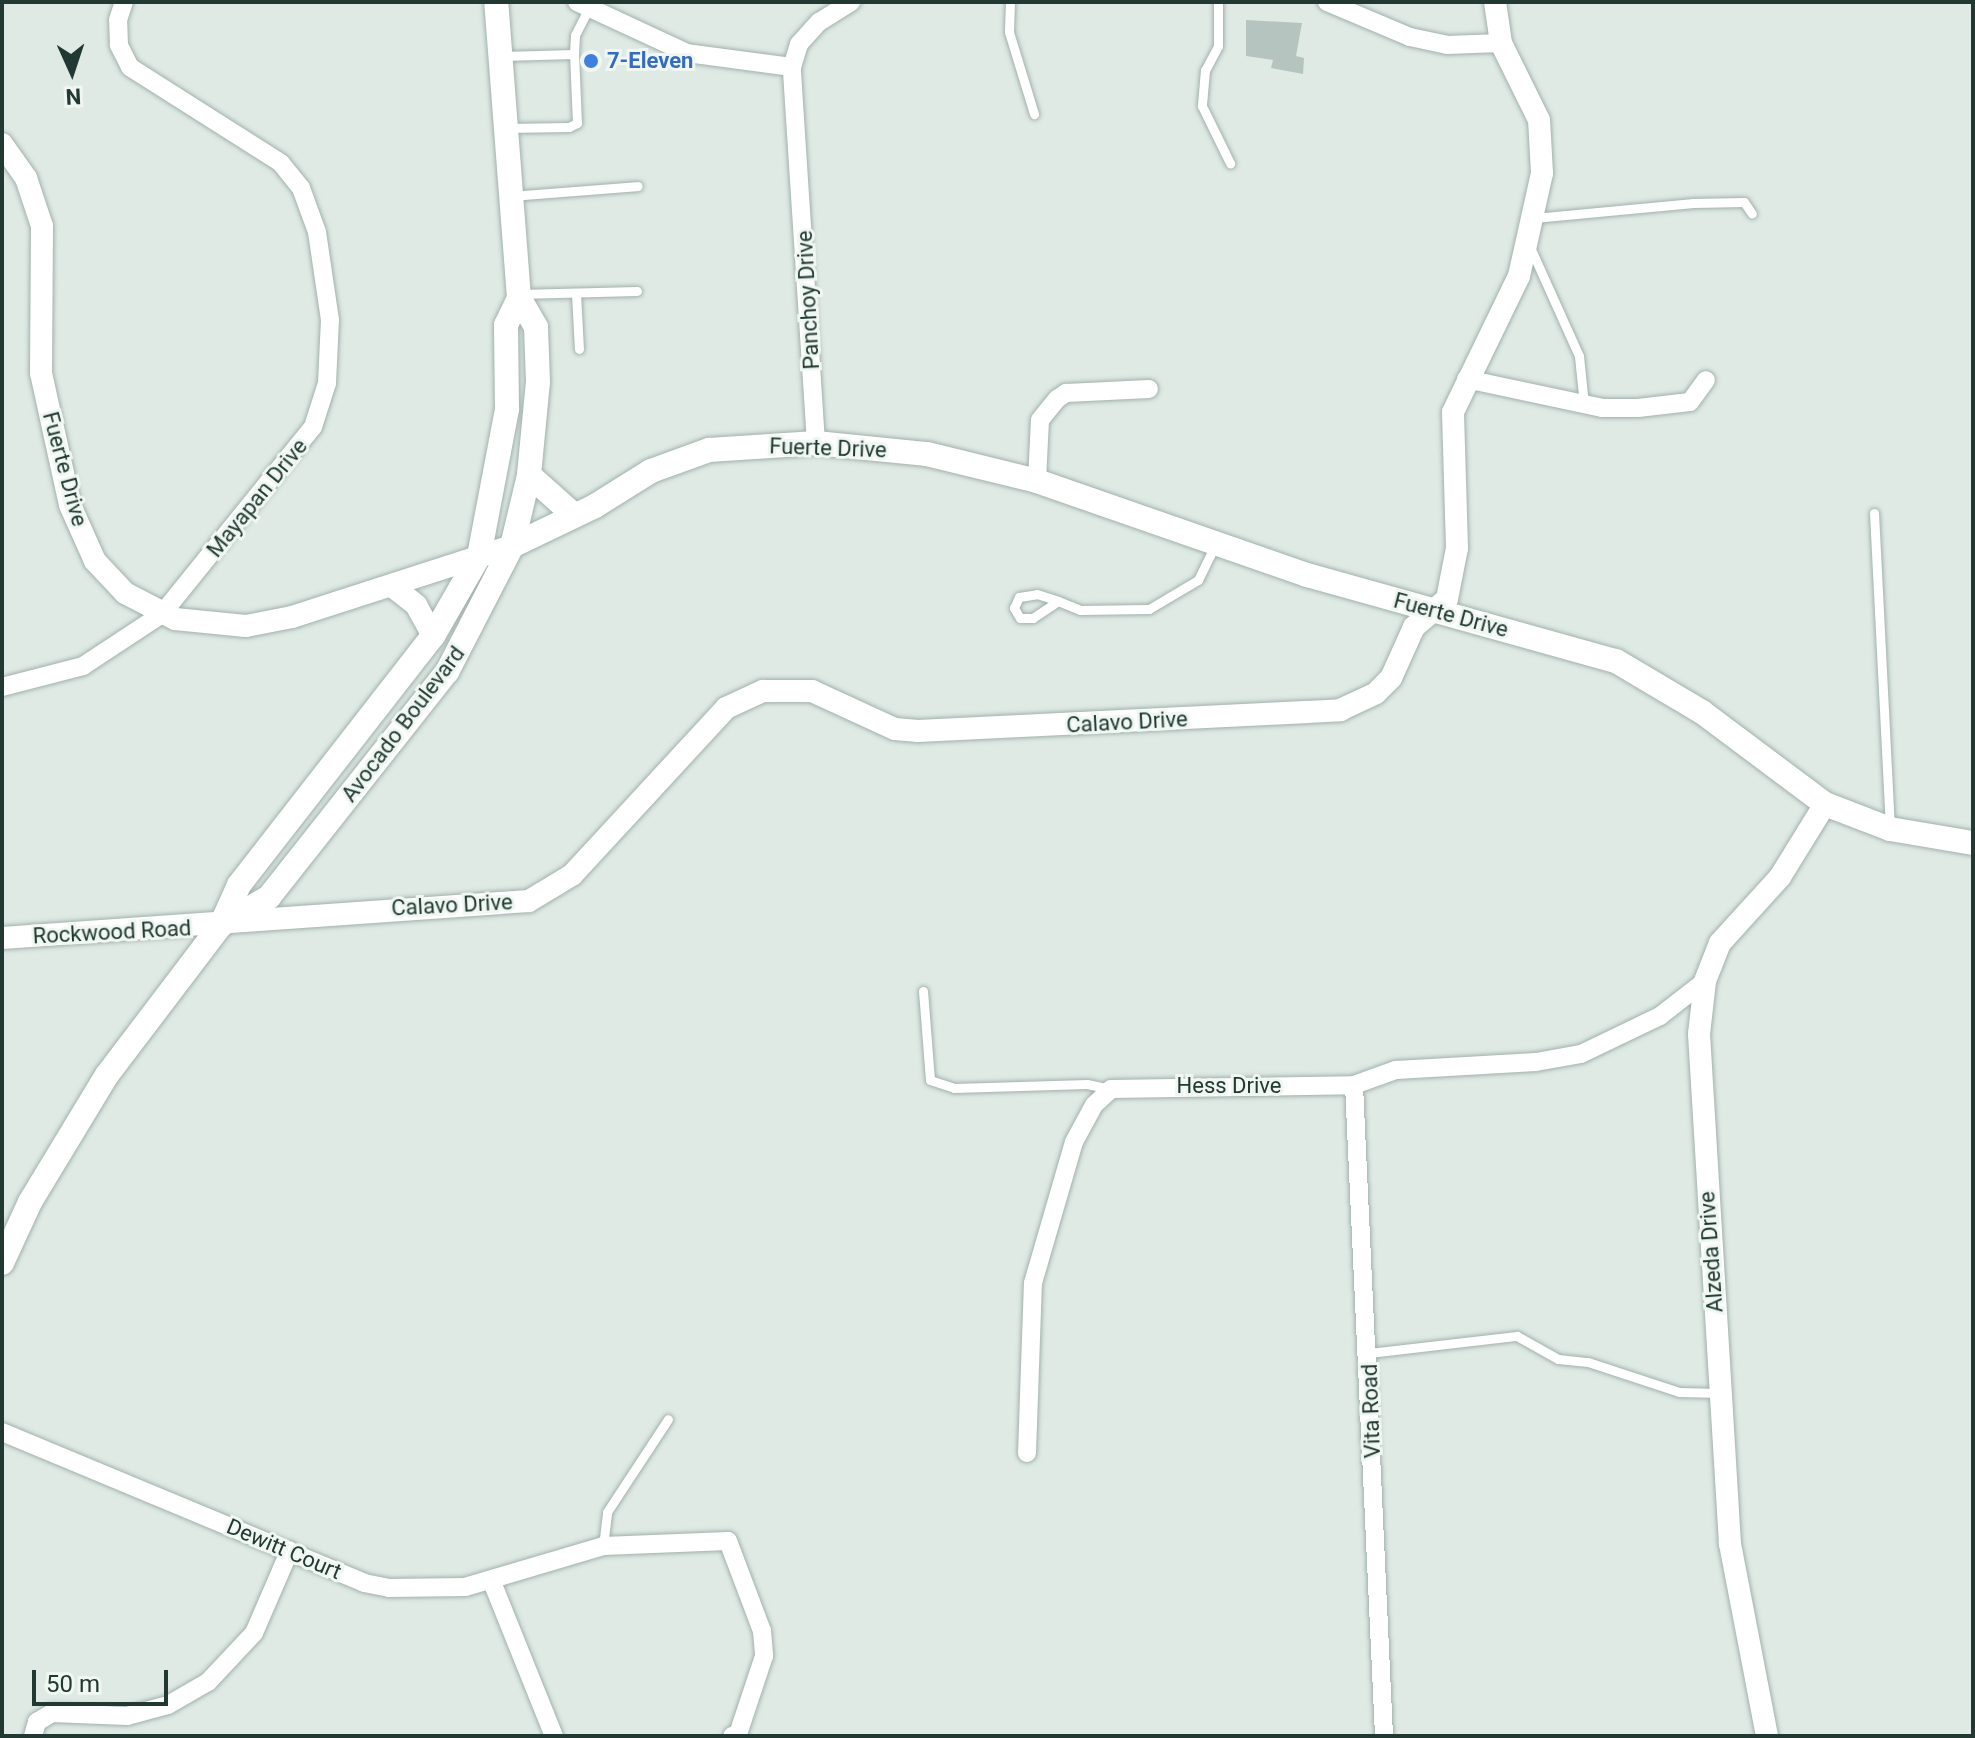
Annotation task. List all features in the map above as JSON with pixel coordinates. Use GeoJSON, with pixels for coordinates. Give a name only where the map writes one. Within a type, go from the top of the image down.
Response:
{"type":"FeatureCollection","features":[{"type":"Feature","properties":{"kind":"main road","name":"Avocado Boulevard"},"geometry":{"type":"LineString","coordinates":[[221,925],[269,897],[447,672],[512,546],[529,475],[538,382],[536,327],[519,296],[496,2]]}},
{"type":"Feature","properties":{"kind":"main road","name":"Avocado Boulevard"},"geometry":{"type":"LineString","coordinates":[[2,1263],[30,1202],[107,1075],[221,925],[239,885],[433,636],[479,556],[507,409],[506,325],[519,296]]}},
{"type":"Feature","properties":{"kind":"main road","name":"Fuerte Drive"},"geometry":{"type":"LineString","coordinates":[[512,546],[691,455],[728,447],[816,443],[927,454],[1037,481],[1431,612],[1550,640],[1634,669],[1825,804],[1890,829],[1973,843]]}},
{"type":"Feature","properties":{"kind":"main road"},"geometry":{"type":"LineString","coordinates":[[529,475],[573,514]]}},
{"type":"Feature","properties":{"kind":"street","name":"Mayapan Drive"},"geometry":{"type":"LineString","coordinates":[[2,687],[83,666],[162,614],[313,427],[327,383],[330,320],[317,232],[294,175],[130,67],[119,45],[118,20],[124,2]]}},
{"type":"Feature","properties":{"kind":"street"},"geometry":{"type":"LineString","coordinates":[[583,5],[687,53],[792,67],[799,44],[819,22],[851,2]]}},
{"type":"Feature","properties":{"kind":"street"},"geometry":{"type":"LineString","coordinates":[[1327,2],[1410,37],[1447,45],[1501,43]]}},
{"type":"Feature","properties":{"kind":"street","name":"Calavo Drive"},"geometry":{"type":"LineString","coordinates":[[221,925],[280,915],[529,901],[572,875],[726,708],[763,691],[812,691],[895,729],[918,731],[1340,710],[1376,693],[1391,678],[1414,627],[1447,599],[1457,548],[1451,440],[1453,412],[1466,379],[1519,276],[1534,218],[1543,136],[1501,43],[1495,2]]}},
{"type":"Feature","properties":{"kind":"street","name":"Panchoy Drive"},"geometry":{"type":"LineString","coordinates":[[792,67],[816,443]]}},
{"type":"Feature","properties":{"kind":"street","name":"Fuerte Drive"},"geometry":{"type":"LineString","coordinates":[[2,144],[26,178],[42,226],[41,373],[70,505],[95,561],[109,578],[162,614],[199,624],[246,626],[392,586],[512,546]]}},
{"type":"Feature","properties":{"kind":"street"},"geometry":{"type":"LineString","coordinates":[[1466,379],[1584,404],[1638,408],[1690,402],[1706,380]]}},
{"type":"Feature","properties":{"kind":"street"},"geometry":{"type":"LineString","coordinates":[[1037,481],[1040,420],[1057,399],[1066,393],[1149,389]]}},
{"type":"Feature","properties":{"kind":"street"},"geometry":{"type":"LineString","coordinates":[[392,586],[416,605],[433,636]]}},
{"type":"Feature","properties":{"kind":"street","name":"Alzeda Drive"},"geometry":{"type":"LineString","coordinates":[[1767,1736],[1730,1544],[1700,1088],[1705,981],[1720,943],[1780,877],[1825,804]]}},
{"type":"Feature","properties":{"kind":"street","name":"Rockwood Road"},"geometry":{"type":"LineString","coordinates":[[2,938],[221,925]]}},
{"type":"Feature","properties":{"kind":"street","name":"Hess Drive"},"geometry":{"type":"LineString","coordinates":[[1111,1089],[1354,1085],[1396,1070],[1536,1062],[1581,1054],[1660,1016],[1705,981]]}},
{"type":"Feature","properties":{"kind":"street","name":"Vita Road"},"geometry":{"type":"LineString","coordinates":[[1354,1085],[1369,1353],[1384,1736]]}},
{"type":"Feature","properties":{"kind":"street"},"geometry":{"type":"LineString","coordinates":[[1027,1453],[1033,1283],[1074,1142],[1094,1105],[1111,1089]]}},
{"type":"Feature","properties":{"kind":"street","name":"Dewitt Court"},"geometry":{"type":"LineString","coordinates":[[2,1432],[364,1583],[389,1588],[439,1590],[492,1582],[574,1550],[728,1541],[762,1631],[764,1656],[738,1734],[732,1736]]}},
{"type":"Feature","properties":{"kind":"street"},"geometry":{"type":"LineString","coordinates":[[33,1736],[37,1722],[52,1713],[127,1716],[168,1705],[208,1682],[254,1633],[290,1550]]}},
{"type":"Feature","properties":{"kind":"street"},"geometry":{"type":"LineString","coordinates":[[492,1582],[554,1736]]}},
{"type":"Feature","properties":{"kind":"lane"},"geometry":{"type":"LineString","coordinates":[[1010,2],[1009,32],[1034,114]]}},
{"type":"Feature","properties":{"kind":"lane"},"geometry":{"type":"LineString","coordinates":[[1218,2],[1218,46],[1205,70],[1202,106],[1230,163]]}},
{"type":"Feature","properties":{"kind":"lane"},"geometry":{"type":"LineString","coordinates":[[506,128],[569,127],[577,123],[574,54],[575,35],[583,5]]}},
{"type":"Feature","properties":{"kind":"lane"},"geometry":{"type":"LineString","coordinates":[[500,56],[574,54]]}},
{"type":"Feature","properties":{"kind":"lane"},"geometry":{"type":"LineString","coordinates":[[512,196],[638,186]]}},
{"type":"Feature","properties":{"kind":"lane"},"geometry":{"type":"LineString","coordinates":[[1534,218],[1693,203],[1744,202],[1752,214]]}},
{"type":"Feature","properties":{"kind":"lane"},"geometry":{"type":"LineString","coordinates":[[1528,244],[1551,284],[1579,356],[1584,404]]}},
{"type":"Feature","properties":{"kind":"lane"},"geometry":{"type":"LineString","coordinates":[[519,296],[637,291]]}},
{"type":"Feature","properties":{"kind":"lane"},"geometry":{"type":"LineString","coordinates":[[576,294],[579,349]]}},
{"type":"Feature","properties":{"kind":"lane"},"geometry":{"type":"LineString","coordinates":[[1874,513],[1890,829]]}},
{"type":"Feature","properties":{"kind":"lane"},"geometry":{"type":"LineString","coordinates":[[1058,601],[1080,610],[1132,612],[1165,604],[1198,580],[1216,542]]}},
{"type":"Feature","properties":{"kind":"lane"},"geometry":{"type":"LineString","coordinates":[[923,991],[930,1080],[954,1088],[1087,1084],[1111,1089]]}},
{"type":"Feature","properties":{"kind":"lane"},"geometry":{"type":"LineString","coordinates":[[1369,1353],[1517,1336],[1558,1359],[1588,1362],[1679,1392],[1720,1393]]}},
{"type":"Feature","properties":{"kind":"lane"},"geometry":{"type":"LineString","coordinates":[[603,1546],[607,1512],[668,1419]]}},
{"type":"Feature","properties":{"kind":"building"},"geometry":{"type":"Polygon","coordinates":[[[1246,20],[1302,23],[1296,56],[1304,58],[1303,74],[1271,68],[1273,60],[1246,56],[1246,20]]]}},
{"type":"Feature","properties":{"kind":"place","name":"7-Eleven"},"geometry":{"type":"Point","coordinates":[591,61]}}]}
